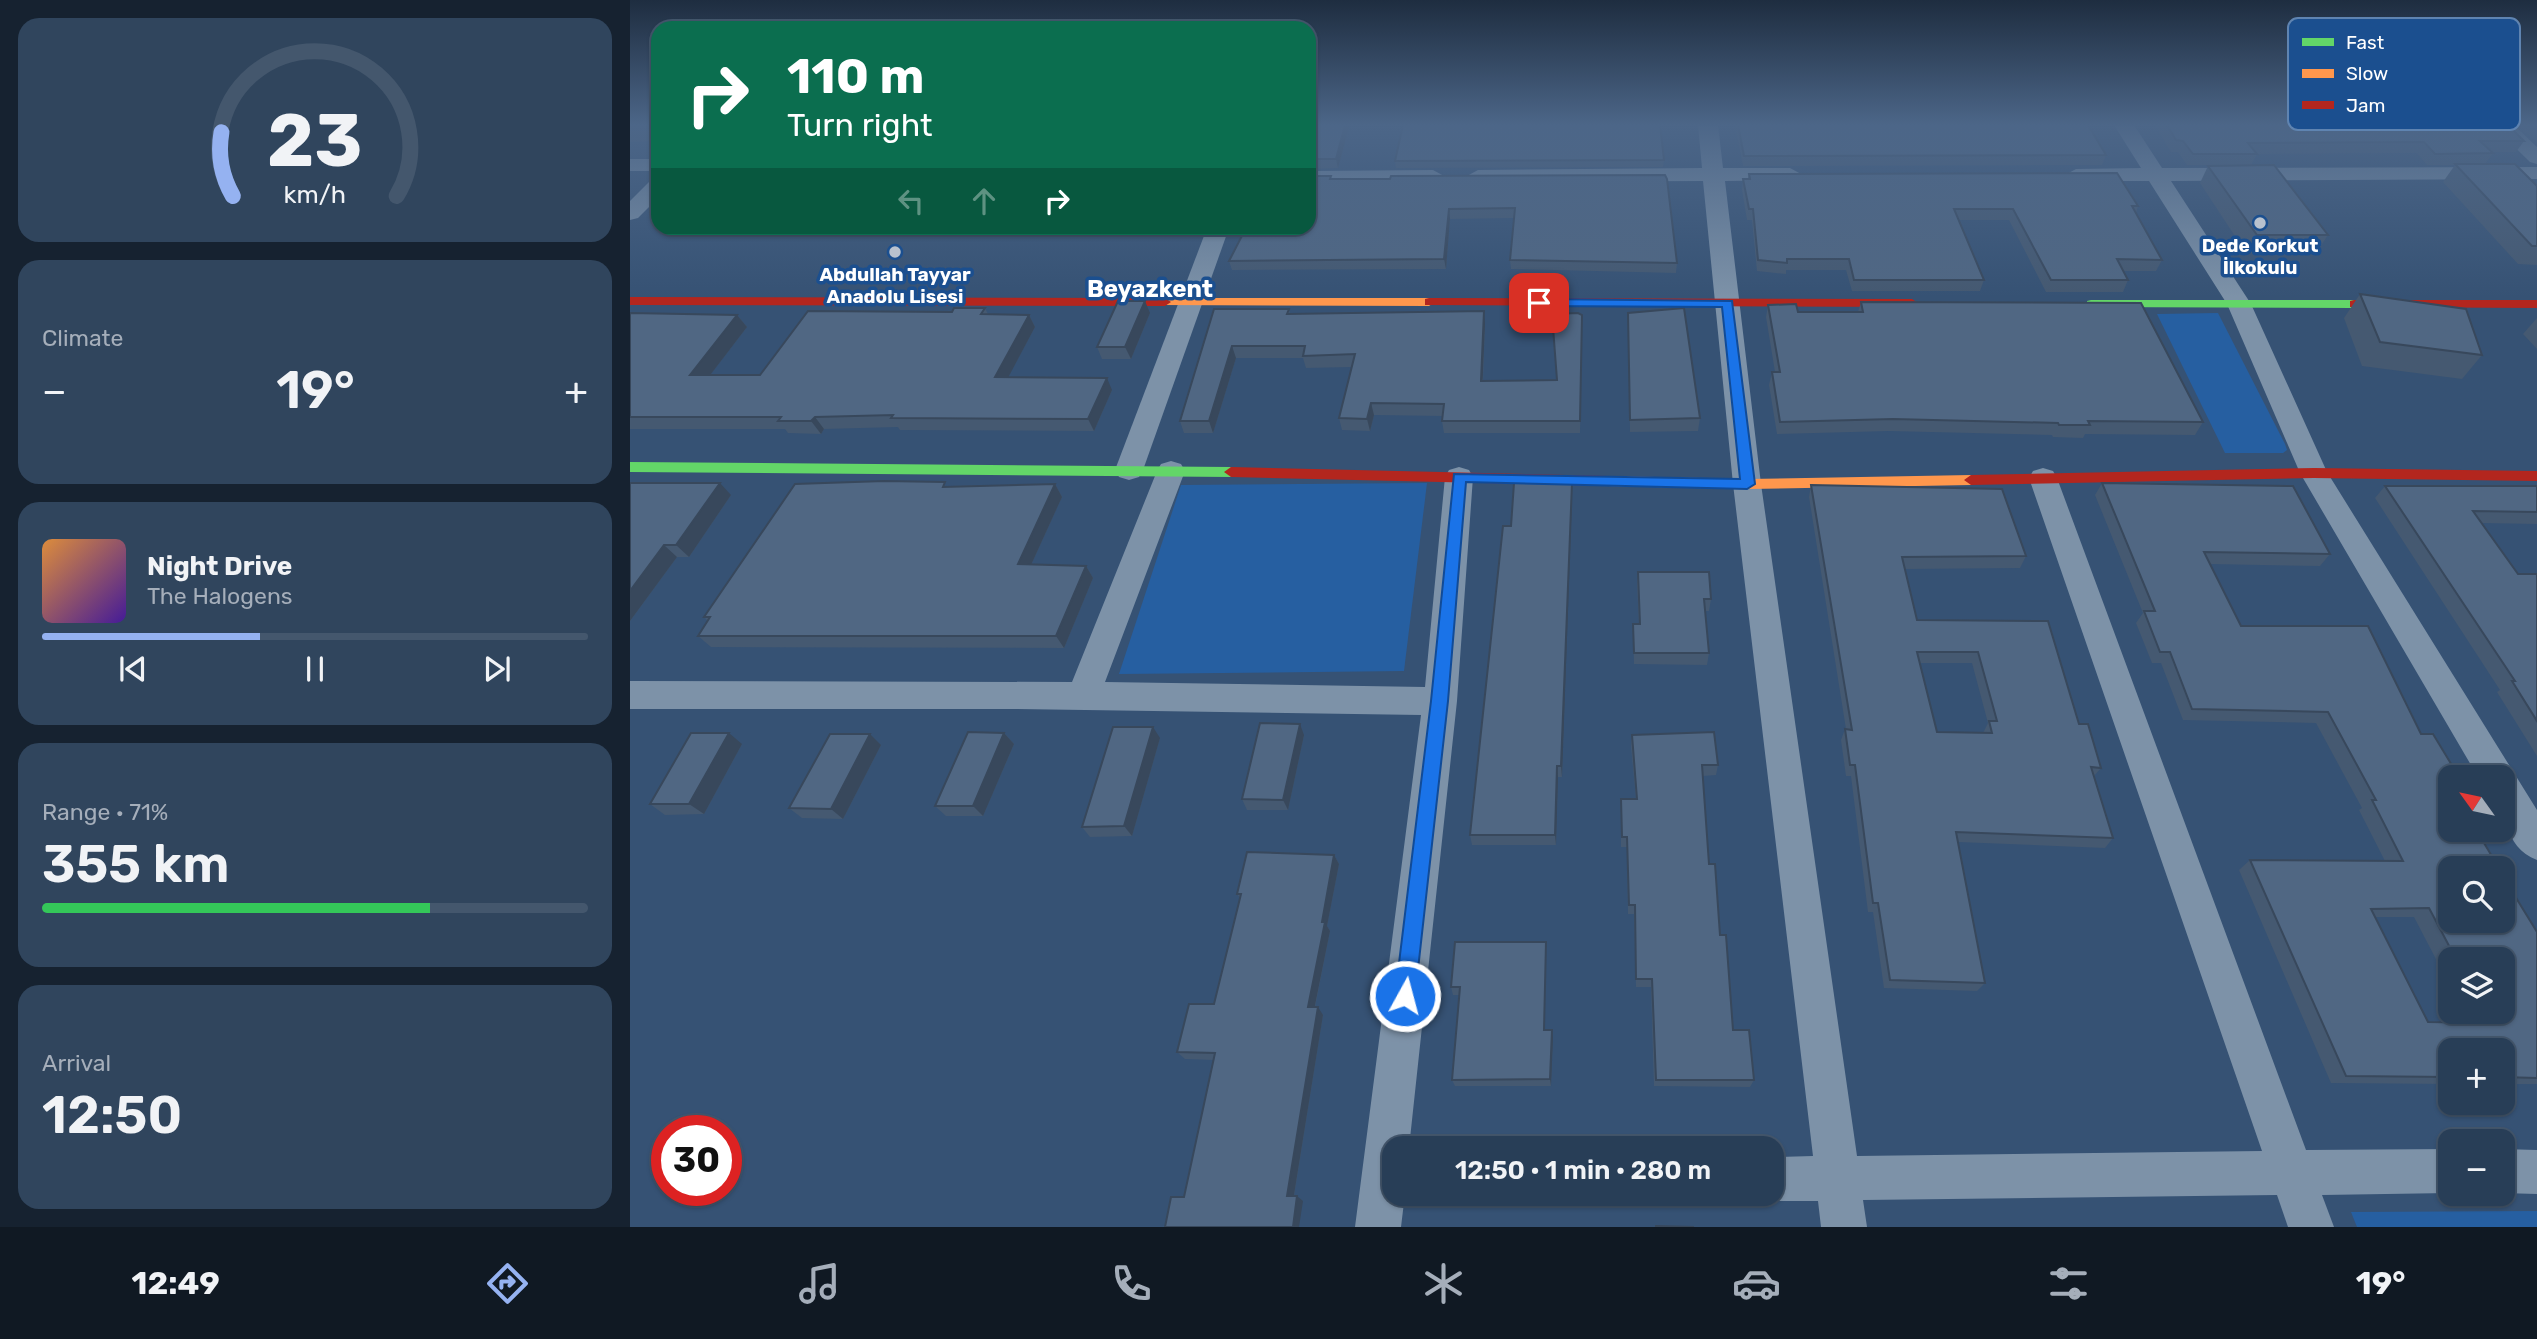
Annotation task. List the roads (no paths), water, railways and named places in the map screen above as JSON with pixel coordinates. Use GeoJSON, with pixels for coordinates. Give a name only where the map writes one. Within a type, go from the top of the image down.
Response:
{"type":"FeatureCollection","features":[{"type":"Feature","properties":{"kind":"street"},"geometry":{"type":"LineString","coordinates":[[1715,182],[1747,484],[1844,1227]]}},
{"type":"Feature","properties":{"kind":"street"},"geometry":{"type":"LineString","coordinates":[[2163,182],[2239,304],[2314,473],[2490,765]]}},
{"type":"Feature","properties":{"kind":"street"},"geometry":{"type":"LineString","coordinates":[[630,213],[651,193]]}},
{"type":"Feature","properties":{"kind":"street"},"geometry":{"type":"LineString","coordinates":[[1129,470],[1188,303],[1215,235]]}},
{"type":"Feature","properties":{"kind":"street"},"geometry":{"type":"LineString","coordinates":[[630,301],[1935,303]]}},
{"type":"Feature","properties":{"kind":"street"},"geometry":{"type":"LineString","coordinates":[[2073,304],[2537,304]]}},
{"type":"Feature","properties":{"kind":"street"},"geometry":{"type":"LineString","coordinates":[[630,467],[1129,470],[1747,484],[2314,473],[2537,476]]}},
{"type":"Feature","properties":{"kind":"street"},"geometry":{"type":"LineString","coordinates":[[1083,695],[1171,471]]}},
{"type":"Feature","properties":{"kind":"street"},"geometry":{"type":"LineString","coordinates":[[1392,1136],[1440,701],[1460,477]]}},
{"type":"Feature","properties":{"kind":"street"},"geometry":{"type":"LineString","coordinates":[[2043,478],[2311,1227]]}},
{"type":"Feature","properties":{"kind":"street"},"geometry":{"type":"LineString","coordinates":[[630,695],[1083,695],[1440,701]]}},
{"type":"Feature","properties":{"kind":"street"},"geometry":{"type":"LineString","coordinates":[[2515,806],[2537,842]]}},
{"type":"Feature","properties":{"kind":"street"},"geometry":{"type":"LineString","coordinates":[[1784,1179],[2438,1171]]}},
{"type":"Feature","properties":{"kind":"street"},"geometry":{"type":"LineString","coordinates":[[2515,1171],[2537,1171]]}},
{"type":"Feature","properties":{"kind":"place","name":"Dede Korkut İlkokulu"},"geometry":{"type":"Point","coordinates":[2260,223]}},
{"type":"Feature","properties":{"kind":"place","name":"Abdullah Tayyar Anadolu Lisesi"},"geometry":{"type":"Point","coordinates":[895,252]}},
{"type":"Feature","properties":{"kind":"district","name":"Beyazkent"},"geometry":{"type":"Point","coordinates":[1150,289]}}]}
